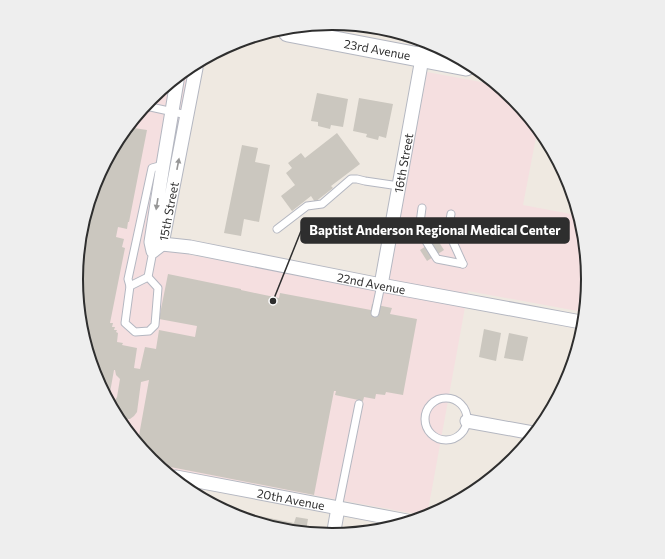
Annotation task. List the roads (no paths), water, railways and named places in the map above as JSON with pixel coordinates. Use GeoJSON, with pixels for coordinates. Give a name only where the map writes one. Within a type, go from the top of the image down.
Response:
{"type":"FeatureCollection","features":[{"type":"Feature","properties":{"kind":"main road","name":"23rd Avenue"},"geometry":{"type":"LineString","coordinates":[[295,33],[424,50],[453,61]]}},
{"type":"Feature","properties":{"kind":"street","name":"16th Street"},"geometry":{"type":"LineString","coordinates":[[381,285],[424,50]]}},
{"type":"Feature","properties":{"kind":"street","name":"15th Street"},"geometry":{"type":"LineString","coordinates":[[176,86],[151,242],[158,247],[195,71]]}},
{"type":"Feature","properties":{"kind":"street","name":"22nd Avenue"},"geometry":{"type":"LineString","coordinates":[[158,247],[190,247],[381,285],[578,321]]}},
{"type":"Feature","properties":{"kind":"street"},"geometry":{"type":"LineString","coordinates":[[467,421],[529,432]]}},
{"type":"Feature","properties":{"kind":"street","name":"20th Avenue"},"geometry":{"type":"LineString","coordinates":[[183,478],[399,519]]}},
{"type":"Feature","properties":{"kind":"street"},"geometry":{"type":"LineString","coordinates":[[334,529],[338,508]]}},
{"type":"Feature","properties":{"kind":"lane"},"geometry":{"type":"LineString","coordinates":[[152,107],[187,115]]}},
{"type":"Feature","properties":{"kind":"lane"},"geometry":{"type":"LineString","coordinates":[[148,277],[158,288],[155,325],[149,331],[135,332],[125,323],[130,286],[128,280],[152,168],[163,165]]}},
{"type":"Feature","properties":{"kind":"lane"},"geometry":{"type":"LineString","coordinates":[[277,229],[307,206],[322,204],[351,179],[399,186]]}},
{"type":"Feature","properties":{"kind":"lane"},"geometry":{"type":"LineString","coordinates":[[422,208],[419,230],[438,259],[463,264],[448,230],[451,214]]}},
{"type":"Feature","properties":{"kind":"lane"},"geometry":{"type":"LineString","coordinates":[[130,286],[148,277],[158,247]]}},
{"type":"Feature","properties":{"kind":"lane"},"geometry":{"type":"LineString","coordinates":[[375,312],[381,285]]}},
{"type":"Feature","properties":{"kind":"lane"},"geometry":{"type":"LineString","coordinates":[[447,398],[458,401],[462,405],[467,415],[467,421],[466,428],[462,433],[451,440],[445,441],[432,436],[425,426],[424,420],[430,404],[435,400],[447,398]]}},
{"type":"Feature","properties":{"kind":"lane"},"geometry":{"type":"LineString","coordinates":[[338,508],[359,404]]}},
{"type":"Feature","properties":{"kind":"place","name":"Baptist Anderson Regional Medical Center"},"geometry":{"type":"Point","coordinates":[273,301]}}]}
